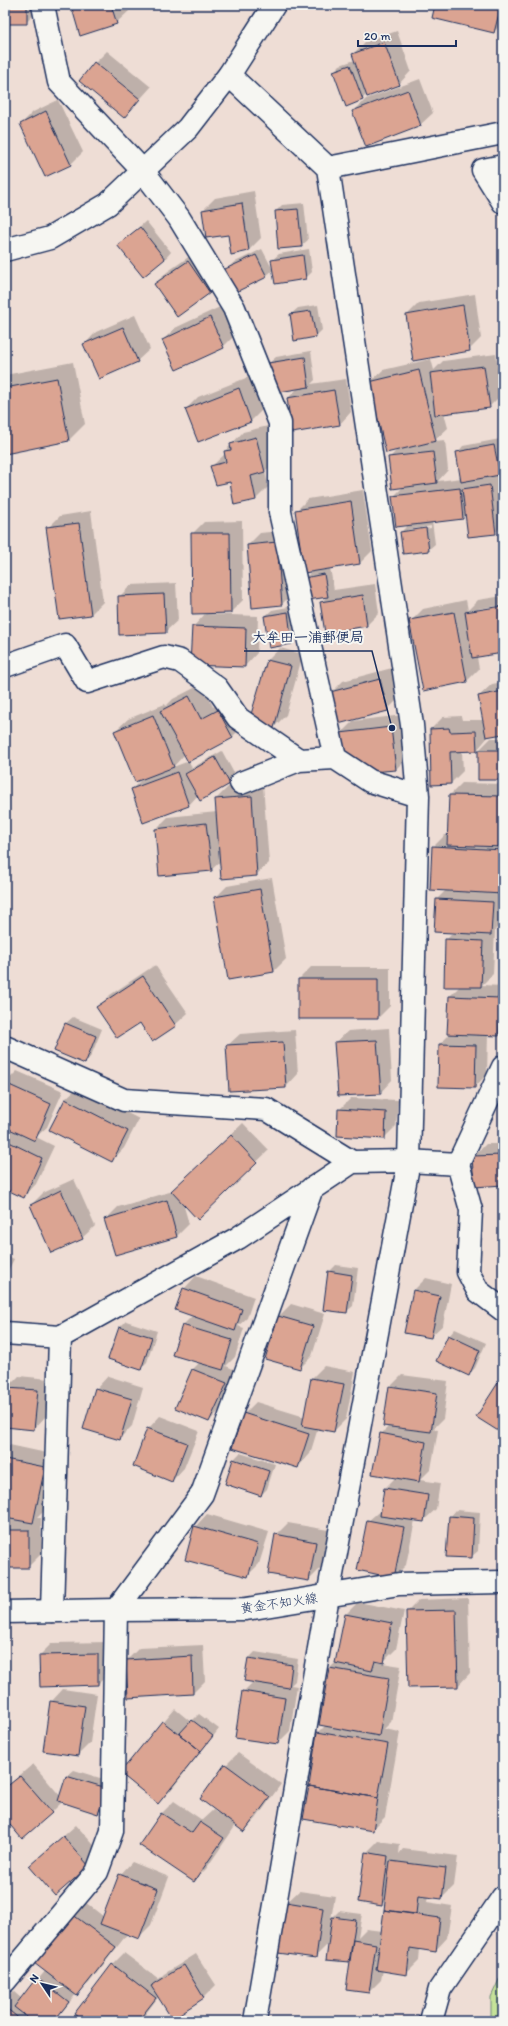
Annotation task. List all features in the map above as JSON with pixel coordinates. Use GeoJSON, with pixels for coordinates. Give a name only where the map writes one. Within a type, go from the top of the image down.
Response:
{"type":"FeatureCollection","features":[{"type":"Feature","properties":{"kind":"street"},"geometry":{"type":"LineString","coordinates":[[43,5],[60,82],[143,171],[179,218],[234,308],[280,423],[280,512],[335,758]]}},
{"type":"Feature","properties":{"kind":"street"},"geometry":{"type":"LineString","coordinates":[[5,250],[50,238],[108,204],[188,128],[229,75],[274,5]]}},
{"type":"Feature","properties":{"kind":"street"},"geometry":{"type":"LineString","coordinates":[[229,75],[328,168],[411,718],[418,796],[409,1161],[328,1596],[255,2021]]}},
{"type":"Feature","properties":{"kind":"street"},"geometry":{"type":"LineString","coordinates":[[328,168],[503,133]]}},
{"type":"Feature","properties":{"kind":"street"},"geometry":{"type":"LineString","coordinates":[[503,166],[483,170],[503,202]]}},
{"type":"Feature","properties":{"kind":"street"},"geometry":{"type":"LineString","coordinates":[[5,666],[65,645],[87,682],[164,657],[180,661],[217,688],[238,718],[299,760]]}},
{"type":"Feature","properties":{"kind":"street"},"geometry":{"type":"LineString","coordinates":[[241,783],[299,760],[335,758],[370,781],[418,796]]}},
{"type":"Feature","properties":{"kind":"street"},"geometry":{"type":"LineString","coordinates":[[5,1047],[124,1100],[266,1110],[352,1162]]}},
{"type":"Feature","properties":{"kind":"street"},"geometry":{"type":"LineString","coordinates":[[503,1067],[458,1164],[471,1210],[468,1272],[478,1291],[503,1310]]}},
{"type":"Feature","properties":{"kind":"street"},"geometry":{"type":"LineString","coordinates":[[5,1333],[60,1337],[238,1238],[352,1162],[409,1161],[458,1164]]}},
{"type":"Feature","properties":{"kind":"street"},"geometry":{"type":"LineString","coordinates":[[5,1981],[97,1872],[112,1831],[116,1610],[202,1494],[312,1188]]}},
{"type":"Feature","properties":{"kind":"street"},"geometry":{"type":"LineString","coordinates":[[52,1612],[60,1337]]}},
{"type":"Feature","properties":{"kind":"street","name":"黄金不知火線"},"geometry":{"type":"LineString","coordinates":[[5,1612],[246,1610],[399,1584],[503,1582]]}},
{"type":"Feature","properties":{"kind":"street"},"geometry":{"type":"LineString","coordinates":[[431,2021],[440,1989],[503,1897]]}},
{"type":"Feature","properties":{"kind":"green space"},"geometry":{"type":"Polygon","coordinates":[[[503,1971],[503,2021],[491,2021],[491,1997],[503,1971]]]}},
{"type":"Feature","properties":{"kind":"building"},"geometry":{"type":"Polygon","coordinates":[[[5,5],[27,5],[27,24],[5,24],[5,5]]]}},
{"type":"Feature","properties":{"kind":"building"},"geometry":{"type":"Polygon","coordinates":[[[71,5],[111,5],[117,24],[80,36],[71,5]]]}},
{"type":"Feature","properties":{"kind":"building"},"geometry":{"type":"Polygon","coordinates":[[[435,5],[501,5],[494,33],[432,18],[435,5]]]}},
{"type":"Feature","properties":{"kind":"building"},"geometry":{"type":"Polygon","coordinates":[[[384,42],[400,85],[367,97],[352,54],[384,42]]]}},
{"type":"Feature","properties":{"kind":"building"},"geometry":{"type":"Polygon","coordinates":[[[94,62],[140,99],[124,118],[79,81],[94,62]]]}},
{"type":"Feature","properties":{"kind":"building"},"geometry":{"type":"Polygon","coordinates":[[[350,65],[363,100],[346,107],[333,71],[350,65]]]}},
{"type":"Feature","properties":{"kind":"building"},"geometry":{"type":"Polygon","coordinates":[[[408,90],[421,126],[366,147],[352,111],[408,90]]]}},
{"type":"Feature","properties":{"kind":"building"},"geometry":{"type":"Polygon","coordinates":[[[46,111],[71,165],[45,177],[20,124],[46,111]]]}},
{"type":"Feature","properties":{"kind":"building"},"geometry":{"type":"Polygon","coordinates":[[[242,203],[249,251],[231,255],[228,235],[206,238],[202,210],[242,203]]]}},
{"type":"Feature","properties":{"kind":"building"},"geometry":{"type":"Polygon","coordinates":[[[298,209],[302,247],[278,249],[275,211],[298,209]]]}},
{"type":"Feature","properties":{"kind":"building"},"geometry":{"type":"Polygon","coordinates":[[[140,227],[165,259],[143,277],[117,245],[140,227]]]}},
{"type":"Feature","properties":{"kind":"building"},"geometry":{"type":"Polygon","coordinates":[[[256,255],[267,277],[236,292],[225,269],[256,255]]]}},
{"type":"Feature","properties":{"kind":"building"},"geometry":{"type":"Polygon","coordinates":[[[303,255],[306,279],[275,284],[271,260],[303,255]]]}},
{"type":"Feature","properties":{"kind":"building"},"geometry":{"type":"Polygon","coordinates":[[[188,261],[210,293],[177,317],[154,284],[188,261]]]}},
{"type":"Feature","properties":{"kind":"building"},"geometry":{"type":"Polygon","coordinates":[[[463,305],[470,351],[413,361],[406,315],[463,305]]]}},
{"type":"Feature","properties":{"kind":"building"},"geometry":{"type":"Polygon","coordinates":[[[311,311],[316,337],[294,341],[290,314],[311,311]]]}},
{"type":"Feature","properties":{"kind":"building"},"geometry":{"type":"Polygon","coordinates":[[[210,317],[224,348],[176,370],[162,340],[210,317]]]}},
{"type":"Feature","properties":{"kind":"building"},"geometry":{"type":"Polygon","coordinates":[[[123,327],[138,362],[99,379],[83,344],[123,327]]]}},
{"type":"Feature","properties":{"kind":"building"},"geometry":{"type":"Polygon","coordinates":[[[305,357],[309,387],[273,393],[268,363],[305,357]]]}},
{"type":"Feature","properties":{"kind":"building"},"geometry":{"type":"Polygon","coordinates":[[[484,366],[490,408],[435,415],[430,373],[484,366]]]}},
{"type":"Feature","properties":{"kind":"building"},"geometry":{"type":"Polygon","coordinates":[[[419,370],[436,441],[386,453],[369,382],[419,370]]]}},
{"type":"Feature","properties":{"kind":"building"},"geometry":{"type":"Polygon","coordinates":[[[57,378],[69,441],[5,454],[5,388],[57,378]]]}},
{"type":"Feature","properties":{"kind":"building"},"geometry":{"type":"Polygon","coordinates":[[[239,388],[251,422],[198,442],[185,409],[239,388]]]}},
{"type":"Feature","properties":{"kind":"building"},"geometry":{"type":"Polygon","coordinates":[[[334,390],[340,425],[292,433],[287,398],[334,390]]]}},
{"type":"Feature","properties":{"kind":"building"},"geometry":{"type":"Polygon","coordinates":[[[256,437],[265,472],[251,476],[256,500],[234,505],[230,482],[216,485],[210,466],[226,462],[224,451],[231,450],[230,444],[256,437]]]}},
{"type":"Feature","properties":{"kind":"building"},"geometry":{"type":"Polygon","coordinates":[[[494,445],[500,475],[461,482],[456,452],[494,445]]]}},
{"type":"Feature","properties":{"kind":"building"},"geometry":{"type":"Polygon","coordinates":[[[433,452],[437,483],[392,489],[388,457],[433,452]]]}},
{"type":"Feature","properties":{"kind":"building"},"geometry":{"type":"Polygon","coordinates":[[[490,485],[496,534],[468,537],[462,489],[490,485]]]}},
{"type":"Feature","properties":{"kind":"building"},"geometry":{"type":"Polygon","coordinates":[[[460,488],[463,519],[396,527],[392,496],[460,488]]]}},
{"type":"Feature","properties":{"kind":"building"},"geometry":{"type":"Polygon","coordinates":[[[351,501],[360,564],[304,573],[295,510],[351,501]]]}},
{"type":"Feature","properties":{"kind":"building"},"geometry":{"type":"Polygon","coordinates":[[[79,523],[91,615],[59,619],[46,527],[79,523]]]}},
{"type":"Feature","properties":{"kind":"building"},"geometry":{"type":"Polygon","coordinates":[[[426,528],[429,551],[403,554],[400,532],[426,528]]]}},
{"type":"Feature","properties":{"kind":"building"},"geometry":{"type":"Polygon","coordinates":[[[191,533],[230,533],[231,613],[192,614],[191,533]]]}},
{"type":"Feature","properties":{"kind":"building"},"geometry":{"type":"Polygon","coordinates":[[[277,542],[282,605],[252,608],[247,545],[277,542]]]}},
{"type":"Feature","properties":{"kind":"building"},"geometry":{"type":"Polygon","coordinates":[[[324,574],[328,597],[308,600],[304,578],[324,574]]]}},
{"type":"Feature","properties":{"kind":"building"},"geometry":{"type":"Polygon","coordinates":[[[164,594],[166,633],[119,635],[118,596],[164,594]]]}},
{"type":"Feature","properties":{"kind":"building"},"geometry":{"type":"Polygon","coordinates":[[[363,595],[367,626],[325,633],[320,602],[363,595]]]}},
{"type":"Feature","properties":{"kind":"building"},"geometry":{"type":"Polygon","coordinates":[[[503,606],[503,653],[472,658],[465,612],[503,606]]]}},
{"type":"Feature","properties":{"kind":"building"},"geometry":{"type":"Polygon","coordinates":[[[288,612],[292,644],[269,648],[264,616],[288,612]]]}},
{"type":"Feature","properties":{"kind":"building"},"geometry":{"type":"Polygon","coordinates":[[[454,612],[467,682],[423,691],[409,620],[454,612]]]}},
{"type":"Feature","properties":{"kind":"building"},"geometry":{"type":"Polygon","coordinates":[[[192,626],[246,628],[245,667],[190,665],[192,626]]]}},
{"type":"Feature","properties":{"kind":"building"},"geometry":{"type":"Polygon","coordinates":[[[267,660],[291,666],[274,728],[249,721],[267,660]]]}},
{"type":"Feature","properties":{"kind":"building"},"geometry":{"type":"Polygon","coordinates":[[[380,679],[388,711],[338,724],[330,692],[380,679]]]}},
{"type":"Feature","properties":{"kind":"building"},"geometry":{"type":"Polygon","coordinates":[[[503,691],[503,734],[486,737],[478,696],[503,691]]]}},
{"type":"Feature","properties":{"kind":"building"},"geometry":{"type":"Polygon","coordinates":[[[189,696],[201,719],[218,710],[233,738],[188,762],[160,711],[189,696]]]}},
{"type":"Feature","properties":{"kind":"building"},"geometry":{"type":"Polygon","coordinates":[[[153,715],[174,767],[135,782],[114,731],[153,715]]]}},
{"type":"Feature","properties":{"kind":"building"},"geometry":{"type":"Polygon","coordinates":[[[391,727],[396,770],[371,772],[343,753],[340,733],[391,727]]]}},
{"type":"Feature","properties":{"kind":"building"},"geometry":{"type":"Polygon","coordinates":[[[449,728],[450,732],[476,731],[477,751],[450,752],[451,784],[431,785],[430,729],[449,728]]]}},
{"type":"Feature","properties":{"kind":"building"},"geometry":{"type":"Polygon","coordinates":[[[478,750],[503,750],[503,780],[478,780],[478,750]]]}},
{"type":"Feature","properties":{"kind":"building"},"geometry":{"type":"Polygon","coordinates":[[[215,757],[230,784],[200,801],[185,774],[215,757]]]}},
{"type":"Feature","properties":{"kind":"building"},"geometry":{"type":"Polygon","coordinates":[[[177,772],[189,806],[143,823],[131,789],[177,772]]]}},
{"type":"Feature","properties":{"kind":"building"},"geometry":{"type":"Polygon","coordinates":[[[449,795],[503,796],[503,847],[447,845],[449,795]]]}},
{"type":"Feature","properties":{"kind":"building"},"geometry":{"type":"Polygon","coordinates":[[[252,796],[257,876],[221,879],[215,799],[252,796]]]}},
{"type":"Feature","properties":{"kind":"building"},"geometry":{"type":"Polygon","coordinates":[[[206,823],[212,871],[159,876],[155,829],[206,823]]]}},
{"type":"Feature","properties":{"kind":"building"},"geometry":{"type":"Polygon","coordinates":[[[432,846],[503,850],[503,894],[430,890],[432,846]]]}},
{"type":"Feature","properties":{"kind":"building"},"geometry":{"type":"Polygon","coordinates":[[[260,889],[274,972],[228,980],[214,897],[260,889]]]}},
{"type":"Feature","properties":{"kind":"building"},"geometry":{"type":"Polygon","coordinates":[[[436,899],[493,902],[491,935],[434,932],[436,899]]]}},
{"type":"Feature","properties":{"kind":"building"},"geometry":{"type":"Polygon","coordinates":[[[445,939],[483,941],[481,987],[444,987],[445,939]]]}},
{"type":"Feature","properties":{"kind":"building"},"geometry":{"type":"Polygon","coordinates":[[[143,976],[176,1026],[152,1042],[140,1023],[117,1038],[96,1007],[143,976]]]}},
{"type":"Feature","properties":{"kind":"building"},"geometry":{"type":"Polygon","coordinates":[[[298,979],[378,979],[378,1019],[298,1019],[298,979]]]}},
{"type":"Feature","properties":{"kind":"building"},"geometry":{"type":"Polygon","coordinates":[[[449,996],[500,998],[499,1036],[447,1034],[449,996]]]}},
{"type":"Feature","properties":{"kind":"building"},"geometry":{"type":"Polygon","coordinates":[[[65,1023],[96,1036],[85,1064],[54,1051],[65,1023]]]}},
{"type":"Feature","properties":{"kind":"building"},"geometry":{"type":"Polygon","coordinates":[[[377,1040],[381,1094],[338,1096],[334,1042],[377,1040]]]}},
{"type":"Feature","properties":{"kind":"building"},"geometry":{"type":"Polygon","coordinates":[[[283,1042],[286,1088],[229,1091],[226,1045],[283,1042]]]}},
{"type":"Feature","properties":{"kind":"building"},"geometry":{"type":"Polygon","coordinates":[[[439,1044],[476,1045],[475,1088],[438,1087],[439,1044]]]}},
{"type":"Feature","properties":{"kind":"building"},"geometry":{"type":"Polygon","coordinates":[[[5,1083],[51,1104],[35,1141],[5,1127],[5,1083]]]}},
{"type":"Feature","properties":{"kind":"building"},"geometry":{"type":"Polygon","coordinates":[[[65,1099],[128,1131],[112,1162],[49,1130],[65,1099]]]}},
{"type":"Feature","properties":{"kind":"building"},"geometry":{"type":"Polygon","coordinates":[[[338,1109],[386,1112],[385,1139],[337,1136],[338,1109]]]}},
{"type":"Feature","properties":{"kind":"building"},"geometry":{"type":"Polygon","coordinates":[[[231,1135],[257,1163],[198,1220],[171,1191],[231,1135]]]}},
{"type":"Feature","properties":{"kind":"building"},"geometry":{"type":"Polygon","coordinates":[[[5,1140],[42,1158],[24,1198],[5,1189],[5,1140]]]}},
{"type":"Feature","properties":{"kind":"building"},"geometry":{"type":"Polygon","coordinates":[[[503,1155],[503,1185],[474,1187],[472,1156],[503,1155]]]}},
{"type":"Feature","properties":{"kind":"building"},"geometry":{"type":"Polygon","coordinates":[[[61,1190],[83,1239],[51,1253],[30,1205],[61,1190]]]}},
{"type":"Feature","properties":{"kind":"building"},"geometry":{"type":"Polygon","coordinates":[[[167,1200],[177,1237],[115,1255],[104,1219],[167,1200]]]}},
{"type":"Feature","properties":{"kind":"building"},"geometry":{"type":"Polygon","coordinates":[[[328,1271],[352,1275],[347,1313],[323,1310],[328,1271]]]}},
{"type":"Feature","properties":{"kind":"building"},"geometry":{"type":"Polygon","coordinates":[[[183,1288],[242,1309],[235,1331],[175,1310],[183,1288]]]}},
{"type":"Feature","properties":{"kind":"building"},"geometry":{"type":"Polygon","coordinates":[[[413,1290],[440,1296],[431,1338],[404,1333],[413,1290]]]}},
{"type":"Feature","properties":{"kind":"building"},"geometry":{"type":"Polygon","coordinates":[[[278,1316],[313,1326],[300,1369],[265,1359],[278,1316]]]}},
{"type":"Feature","properties":{"kind":"building"},"geometry":{"type":"Polygon","coordinates":[[[182,1325],[232,1340],[223,1370],[172,1355],[182,1325]]]}},
{"type":"Feature","properties":{"kind":"building"},"geometry":{"type":"Polygon","coordinates":[[[119,1327],[152,1337],[141,1370],[108,1359],[119,1327]]]}},
{"type":"Feature","properties":{"kind":"building"},"geometry":{"type":"Polygon","coordinates":[[[448,1335],[480,1350],[469,1376],[436,1361],[448,1335]]]}},
{"type":"Feature","properties":{"kind":"building"},"geometry":{"type":"Polygon","coordinates":[[[192,1369],[227,1383],[209,1422],[175,1408],[192,1369]]]}},
{"type":"Feature","properties":{"kind":"building"},"geometry":{"type":"Polygon","coordinates":[[[503,1375],[503,1434],[476,1417],[503,1375]]]}},
{"type":"Feature","properties":{"kind":"building"},"geometry":{"type":"Polygon","coordinates":[[[311,1378],[344,1384],[334,1432],[302,1426],[311,1378]]]}},
{"type":"Feature","properties":{"kind":"building"},"geometry":{"type":"Polygon","coordinates":[[[389,1386],[437,1393],[431,1432],[383,1426],[389,1386]]]}},
{"type":"Feature","properties":{"kind":"building"},"geometry":{"type":"Polygon","coordinates":[[[6,1388],[38,1390],[34,1430],[5,1427],[6,1388]]]}},
{"type":"Feature","properties":{"kind":"building"},"geometry":{"type":"Polygon","coordinates":[[[95,1388],[132,1399],[120,1440],[83,1429],[95,1388]]]}},
{"type":"Feature","properties":{"kind":"building"},"geometry":{"type":"Polygon","coordinates":[[[243,1413],[309,1434],[298,1468],[232,1448],[243,1413]]]}},
{"type":"Feature","properties":{"kind":"building"},"geometry":{"type":"Polygon","coordinates":[[[147,1428],[187,1443],[172,1482],[133,1466],[147,1428]]]}},
{"type":"Feature","properties":{"kind":"building"},"geometry":{"type":"Polygon","coordinates":[[[380,1433],[426,1442],[419,1482],[372,1474],[380,1433]]]}},
{"type":"Feature","properties":{"kind":"building"},"geometry":{"type":"Polygon","coordinates":[[[5,1459],[45,1467],[33,1523],[5,1518],[5,1459]]]}},
{"type":"Feature","properties":{"kind":"building"},"geometry":{"type":"Polygon","coordinates":[[[233,1459],[269,1471],[261,1496],[225,1484],[233,1459]]]}},
{"type":"Feature","properties":{"kind":"building"},"geometry":{"type":"Polygon","coordinates":[[[384,1488],[428,1495],[424,1522],[380,1516],[384,1488]]]}},
{"type":"Feature","properties":{"kind":"building"},"geometry":{"type":"Polygon","coordinates":[[[449,1516],[474,1518],[472,1558],[446,1557],[449,1516]]]}},
{"type":"Feature","properties":{"kind":"building"},"geometry":{"type":"Polygon","coordinates":[[[367,1520],[404,1527],[394,1578],[357,1570],[367,1520]]]}},
{"type":"Feature","properties":{"kind":"building"},"geometry":{"type":"Polygon","coordinates":[[[194,1526],[258,1544],[248,1577],[185,1560],[194,1526]]]}},
{"type":"Feature","properties":{"kind":"building"},"geometry":{"type":"Polygon","coordinates":[[[5,1530],[29,1530],[29,1568],[5,1568],[5,1530]]]}},
{"type":"Feature","properties":{"kind":"building"},"geometry":{"type":"Polygon","coordinates":[[[275,1534],[316,1542],[309,1581],[268,1574],[275,1534]]]}},
{"type":"Feature","properties":{"kind":"building"},"geometry":{"type":"Polygon","coordinates":[[[456,1610],[458,1687],[408,1688],[406,1611],[456,1610]]]}},
{"type":"Feature","properties":{"kind":"building"},"geometry":{"type":"Polygon","coordinates":[[[345,1614],[392,1623],[384,1663],[375,1661],[372,1671],[335,1663],[345,1614]]]}},
{"type":"Feature","properties":{"kind":"building"},"geometry":{"type":"Polygon","coordinates":[[[98,1654],[98,1685],[40,1687],[39,1655],[98,1654]]]}},
{"type":"Feature","properties":{"kind":"building"},"geometry":{"type":"Polygon","coordinates":[[[192,1656],[193,1694],[128,1698],[126,1660],[192,1656]]]}},
{"type":"Feature","properties":{"kind":"building"},"geometry":{"type":"Polygon","coordinates":[[[248,1658],[292,1665],[289,1688],[244,1681],[248,1658]]]}},
{"type":"Feature","properties":{"kind":"building"},"geometry":{"type":"Polygon","coordinates":[[[329,1668],[389,1678],[379,1736],[319,1725],[329,1668]]]}},
{"type":"Feature","properties":{"kind":"building"},"geometry":{"type":"Polygon","coordinates":[[[242,1691],[285,1698],[278,1744],[235,1738],[242,1691]]]}},
{"type":"Feature","properties":{"kind":"building"},"geometry":{"type":"Polygon","coordinates":[[[50,1701],[85,1706],[78,1756],[43,1751],[50,1701]]]}},
{"type":"Feature","properties":{"kind":"building"},"geometry":{"type":"Polygon","coordinates":[[[192,1720],[213,1736],[201,1751],[179,1734],[192,1720]]]}},
{"type":"Feature","properties":{"kind":"building"},"geometry":{"type":"Polygon","coordinates":[[[162,1721],[201,1751],[158,1804],[120,1773],[162,1721]]]}},
{"type":"Feature","properties":{"kind":"building"},"geometry":{"type":"Polygon","coordinates":[[[317,1732],[388,1744],[378,1798],[309,1786],[317,1732]]]}},
{"type":"Feature","properties":{"kind":"building"},"geometry":{"type":"Polygon","coordinates":[[[225,1764],[270,1797],[244,1832],[200,1799],[225,1764]]]}},
{"type":"Feature","properties":{"kind":"building"},"geometry":{"type":"Polygon","coordinates":[[[20,1776],[52,1813],[22,1839],[5,1819],[5,1788],[20,1776]]]}},
{"type":"Feature","properties":{"kind":"building"},"geometry":{"type":"Polygon","coordinates":[[[66,1776],[107,1788],[98,1814],[58,1801],[66,1776]]]}},
{"type":"Feature","properties":{"kind":"building"},"geometry":{"type":"Polygon","coordinates":[[[309,1786],[378,1798],[373,1831],[303,1819],[309,1786]]]}},
{"type":"Feature","properties":{"kind":"building"},"geometry":{"type":"Polygon","coordinates":[[[161,1813],[192,1833],[200,1822],[224,1838],[194,1882],[139,1845],[161,1813]]]}},
{"type":"Feature","properties":{"kind":"building"},"geometry":{"type":"Polygon","coordinates":[[[63,1836],[89,1866],[55,1896],[29,1866],[63,1836]]]}},
{"type":"Feature","properties":{"kind":"building"},"geometry":{"type":"Polygon","coordinates":[[[365,1852],[388,1856],[382,1906],[358,1902],[365,1852]]]}},
{"type":"Feature","properties":{"kind":"building"},"geometry":{"type":"Polygon","coordinates":[[[390,1861],[446,1868],[442,1899],[418,1896],[416,1914],[384,1910],[390,1861]]]}},
{"type":"Feature","properties":{"kind":"building"},"geometry":{"type":"Polygon","coordinates":[[[119,1874],[158,1889],[139,1939],[100,1924],[119,1874]]]}},
{"type":"Feature","properties":{"kind":"building"},"geometry":{"type":"Polygon","coordinates":[[[286,1902],[323,1908],[316,1958],[278,1953],[286,1902]]]}},
{"type":"Feature","properties":{"kind":"building"},"geometry":{"type":"Polygon","coordinates":[[[384,1910],[440,1918],[436,1952],[410,1948],[407,1975],[376,1970],[384,1910]]]}},
{"type":"Feature","properties":{"kind":"building"},"geometry":{"type":"Polygon","coordinates":[[[72,1914],[116,1947],[77,1996],[34,1963],[72,1914]]]}},
{"type":"Feature","properties":{"kind":"building"},"geometry":{"type":"Polygon","coordinates":[[[332,1917],[356,1920],[349,1962],[326,1960],[332,1917]]]}},
{"type":"Feature","properties":{"kind":"building"},"geometry":{"type":"Polygon","coordinates":[[[353,1940],[376,1944],[369,1993],[346,1990],[353,1940]]]}},
{"type":"Feature","properties":{"kind":"building"},"geometry":{"type":"Polygon","coordinates":[[[112,1964],[156,1998],[138,2021],[84,2021],[74,2014],[112,1964]]]}},
{"type":"Feature","properties":{"kind":"building"},"geometry":{"type":"Polygon","coordinates":[[[184,1965],[204,1998],[172,2019],[151,1986],[184,1965]]]}},
{"type":"Feature","properties":{"kind":"building"},"geometry":{"type":"Polygon","coordinates":[[[37,1977],[69,2002],[54,2021],[32,2021],[14,2007],[37,1977]]]}},
{"type":"Feature","properties":{"kind":"building"},"geometry":{"type":"Polygon","coordinates":[[[5,2007],[22,2021],[5,2021],[5,2007]]]}},
{"type":"Feature","properties":{"kind":"place","name":"大牟田一浦郵便局"},"geometry":{"type":"Point","coordinates":[392,728]}}]}
